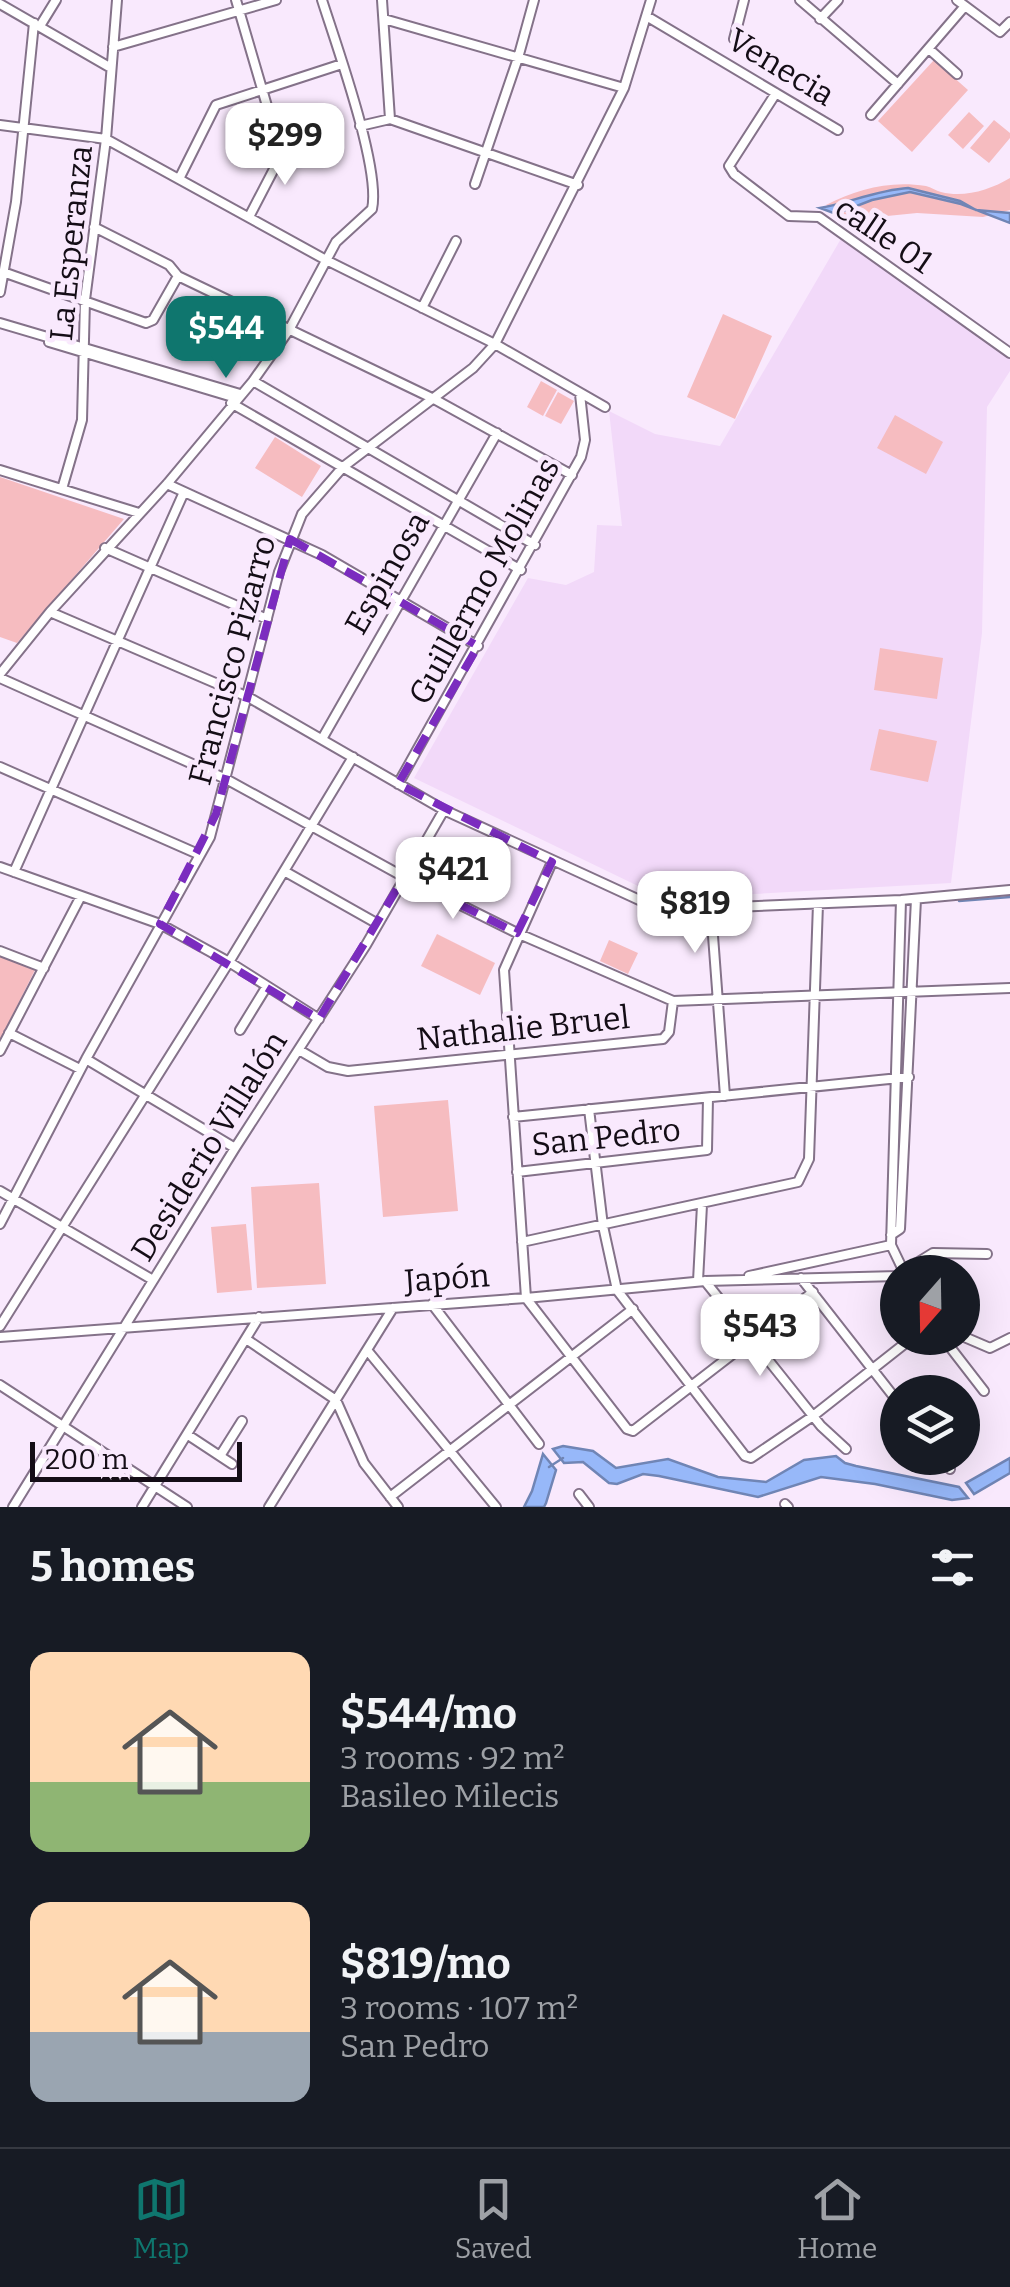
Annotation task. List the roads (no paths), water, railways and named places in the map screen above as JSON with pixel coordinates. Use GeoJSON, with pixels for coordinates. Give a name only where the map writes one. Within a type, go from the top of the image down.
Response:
{"type":"FeatureCollection","features":[{"type":"Feature","properties":{"kind":"street"},"geometry":{"type":"LineString","coordinates":[[0,292],[38,25],[56,0]]}},
{"type":"Feature","properties":{"kind":"street","name":"La Esperanza"},"geometry":{"type":"LineString","coordinates":[[62,489],[82,420],[85,300],[106,138],[117,0]]}},
{"type":"Feature","properties":{"kind":"street"},"geometry":{"type":"LineString","coordinates":[[236,0],[280,147],[275,167],[249,217]]}},
{"type":"Feature","properties":{"kind":"street"},"geometry":{"type":"LineString","coordinates":[[114,47],[276,0]]}},
{"type":"Feature","properties":{"kind":"street"},"geometry":{"type":"LineString","coordinates":[[322,0],[360,126],[374,188],[372,208],[342,234],[290,330],[253,381],[167,484],[50,612],[0,676],[226,779],[517,934],[673,1002],[1010,988]]}},
{"type":"Feature","properties":{"kind":"street"},"geometry":{"type":"LineString","coordinates":[[382,0],[390,119]]}},
{"type":"Feature","properties":{"kind":"street"},"geometry":{"type":"LineString","coordinates":[[476,184],[534,0]]}},
{"type":"Feature","properties":{"kind":"street"},"geometry":{"type":"LineString","coordinates":[[734,39],[744,0]]}},
{"type":"Feature","properties":{"kind":"street"},"geometry":{"type":"LineString","coordinates":[[800,0],[898,84]]}},
{"type":"Feature","properties":{"kind":"street"},"geometry":{"type":"LineString","coordinates":[[820,19],[838,0]]}},
{"type":"Feature","properties":{"kind":"street","name":"Francisco Pizarro"},"geometry":{"type":"LineString","coordinates":[[0,1224],[80,1069],[210,837],[290,539],[311,500],[343,467],[474,368],[495,344],[624,88],[648,16],[648,1]]}},
{"type":"Feature","properties":{"kind":"street"},"geometry":{"type":"LineString","coordinates":[[871,115],[928,49],[961,3],[1000,32],[1010,22]]}},
{"type":"Feature","properties":{"kind":"street"},"geometry":{"type":"LineString","coordinates":[[0,4],[112,68]]}},
{"type":"Feature","properties":{"kind":"street","name":"Venecia"},"geometry":{"type":"LineString","coordinates":[[648,16],[838,130]]}},
{"type":"Feature","properties":{"kind":"street"},"geometry":{"type":"LineString","coordinates":[[384,19],[624,88]]}},
{"type":"Feature","properties":{"kind":"street"},"geometry":{"type":"LineString","coordinates":[[928,49],[957,74]]}},
{"type":"Feature","properties":{"kind":"street"},"geometry":{"type":"LineString","coordinates":[[179,179],[216,105],[342,64]]}},
{"type":"Feature","properties":{"kind":"street","name":"calle 01"},"geometry":{"type":"LineString","coordinates":[[776,93],[729,166],[734,174],[789,216],[819,217],[1010,353]]}},
{"type":"Feature","properties":{"kind":"street"},"geometry":{"type":"LineString","coordinates":[[360,126],[390,119],[578,185]]}},
{"type":"Feature","properties":{"kind":"street"},"geometry":{"type":"LineString","coordinates":[[0,125],[106,138],[326,260],[495,344],[605,407]]}},
{"type":"Feature","properties":{"kind":"street"},"geometry":{"type":"LineString","coordinates":[[94,228],[169,265],[178,276],[434,399],[572,475]]}},
{"type":"Feature","properties":{"kind":"street"},"geometry":{"type":"LineString","coordinates":[[422,308],[456,241]]}},
{"type":"Feature","properties":{"kind":"street"},"geometry":{"type":"LineString","coordinates":[[2,272],[146,323],[153,320],[178,276]]}},
{"type":"Feature","properties":{"kind":"street"},"geometry":{"type":"LineString","coordinates":[[0,325],[236,398],[343,467],[521,570]]}},
{"type":"Feature","properties":{"kind":"street"},"geometry":{"type":"LineString","coordinates":[[253,381],[535,545]]}},
{"type":"Feature","properties":{"kind":"street","name":"Guillermo Molinas"},"geometry":{"type":"LineString","coordinates":[[398,784],[572,475],[585,447],[580,394]]}},
{"type":"Feature","properties":{"kind":"street","name":"Espinosa"},"geometry":{"type":"LineString","coordinates":[[322,739],[496,433]]}},
{"type":"Feature","properties":{"kind":"street"},"geometry":{"type":"LineString","coordinates":[[0,470],[139,513]]}},
{"type":"Feature","properties":{"kind":"street"},"geometry":{"type":"LineString","coordinates":[[167,484],[290,539],[478,646]]}},
{"type":"Feature","properties":{"kind":"street"},"geometry":{"type":"LineString","coordinates":[[14,872],[184,492]]}},
{"type":"Feature","properties":{"kind":"street"},"geometry":{"type":"LineString","coordinates":[[106,548],[267,619]]}},
{"type":"Feature","properties":{"kind":"street"},"geometry":{"type":"LineString","coordinates":[[50,612],[248,697],[444,810],[660,910],[901,900],[1010,890]]}},
{"type":"Feature","properties":{"kind":"street"},"geometry":{"type":"LineString","coordinates":[[0,1326],[353,757]]}},
{"type":"Feature","properties":{"kind":"street"},"geometry":{"type":"LineString","coordinates":[[0,767],[198,854]]}},
{"type":"Feature","properties":{"kind":"street","name":"Desiderio Villalón"},"geometry":{"type":"LineString","coordinates":[[13,1507],[235,1148],[320,1019],[444,810]]}},
{"type":"Feature","properties":{"kind":"street"},"geometry":{"type":"LineString","coordinates":[[552,862],[504,970],[526,1298],[627,1429],[636,1430],[814,1292]]}},
{"type":"Feature","properties":{"kind":"street"},"geometry":{"type":"LineString","coordinates":[[0,867],[160,924],[320,1019]]}},
{"type":"Feature","properties":{"kind":"street"},"geometry":{"type":"LineString","coordinates":[[284,871],[378,924]]}},
{"type":"Feature","properties":{"kind":"street"},"geometry":{"type":"LineString","coordinates":[[0,1051],[81,896]]}},
{"type":"Feature","properties":{"kind":"street"},"geometry":{"type":"LineString","coordinates":[[728,1280],[891,1240],[900,1229],[916,898]]}},
{"type":"Feature","properties":{"kind":"street"},"geometry":{"type":"LineString","coordinates":[[895,1255],[891,1240],[901,900]]}},
{"type":"Feature","properties":{"kind":"street"},"geometry":{"type":"LineString","coordinates":[[522,1242],[798,1182],[808,1159],[818,904]]}},
{"type":"Feature","properties":{"kind":"street"},"geometry":{"type":"LineString","coordinates":[[711,909],[725,1096]]}},
{"type":"Feature","properties":{"kind":"street"},"geometry":{"type":"LineString","coordinates":[[0,950],[44,968]]}},
{"type":"Feature","properties":{"kind":"street"},"geometry":{"type":"LineString","coordinates":[[240,1030],[266,986]]}},
{"type":"Feature","properties":{"kind":"street","name":"Nathalie Bruel"},"geometry":{"type":"LineString","coordinates":[[299,1050],[328,1067],[348,1071],[663,1039],[669,1032],[673,1002]]}},
{"type":"Feature","properties":{"kind":"street"},"geometry":{"type":"LineString","coordinates":[[9,1033],[80,1069]]}},
{"type":"Feature","properties":{"kind":"street"},"geometry":{"type":"LineString","coordinates":[[86,1059],[235,1148]]}},
{"type":"Feature","properties":{"kind":"street"},"geometry":{"type":"LineString","coordinates":[[514,1118],[909,1077]]}},
{"type":"Feature","properties":{"kind":"street","name":"San Pedro"},"geometry":{"type":"LineString","coordinates":[[517,1172],[707,1150],[708,1098]]}},
{"type":"Feature","properties":{"kind":"street"},"geometry":{"type":"LineString","coordinates":[[589,1110],[603,1226],[617,1290],[745,1456],[751,1458],[813,1416],[889,1355]]}},
{"type":"Feature","properties":{"kind":"street"},"geometry":{"type":"LineString","coordinates":[[0,1191],[154,1280]]}},
{"type":"Feature","properties":{"kind":"street"},"geometry":{"type":"LineString","coordinates":[[702,1204],[701,1281],[813,1416],[846,1449]]}},
{"type":"Feature","properties":{"kind":"street","name":"Japón"},"geometry":{"type":"LineString","coordinates":[[931,1255],[987,1254]]}},
{"type":"Feature","properties":{"kind":"street","name":"Japón"},"geometry":{"type":"LineString","coordinates":[[0,1337],[526,1298],[701,1281],[880,1275]]}},
{"type":"Feature","properties":{"kind":"street"},"geometry":{"type":"LineString","coordinates":[[800,1278],[880,1378]]}},
{"type":"Feature","properties":{"kind":"street"},"geometry":{"type":"LineString","coordinates":[[432,1304],[539,1444]]}},
{"type":"Feature","properties":{"kind":"street"},"geometry":{"type":"LineString","coordinates":[[268,1507],[393,1308]]}},
{"type":"Feature","properties":{"kind":"street"},"geometry":{"type":"LineString","coordinates":[[390,1497],[634,1310]]}},
{"type":"Feature","properties":{"kind":"street"},"geometry":{"type":"LineString","coordinates":[[142,1507],[258,1317]]}},
{"type":"Feature","properties":{"kind":"street"},"geometry":{"type":"LineString","coordinates":[[980,1344],[990,1348],[1010,1338]]}},
{"type":"Feature","properties":{"kind":"street"},"geometry":{"type":"LineString","coordinates":[[246,1339],[336,1400],[364,1463],[398,1507]]}},
{"type":"Feature","properties":{"kind":"street"},"geometry":{"type":"LineString","coordinates":[[367,1350],[496,1507]]}},
{"type":"Feature","properties":{"kind":"street"},"geometry":{"type":"LineString","coordinates":[[957,1355],[984,1391]]}},
{"type":"Feature","properties":{"kind":"street"},"geometry":{"type":"LineString","coordinates":[[0,1385],[188,1507]]}},
{"type":"Feature","properties":{"kind":"street"},"geometry":{"type":"LineString","coordinates":[[220,1456],[242,1422]]}},
{"type":"Feature","properties":{"kind":"street"},"geometry":{"type":"LineString","coordinates":[[188,1436],[232,1464]]}},
{"type":"Feature","properties":{"kind":"street"},"geometry":{"type":"LineString","coordinates":[[579,1494],[589,1507]]}},
{"type":"Feature","properties":{"kind":"water"},"geometry":{"type":"Polygon","coordinates":[[[908,188],[960,201],[975,209],[910,192],[872,200],[836,214],[820,208],[885,191],[908,188]]]}},
{"type":"Feature","properties":{"kind":"water"},"geometry":{"type":"Polygon","coordinates":[[[977,210],[1010,213],[1010,223],[977,210]]]}},
{"type":"Feature","properties":{"kind":"water"},"geometry":{"type":"Polygon","coordinates":[[[563,1446],[593,1451],[616,1468],[668,1459],[718,1477],[766,1482],[804,1460],[836,1456],[845,1463],[880,1471],[880,1475],[900,1475],[959,1487],[968,1498],[952,1500],[821,1477],[758,1497],[643,1474],[617,1484],[609,1483],[583,1462],[564,1463],[553,1449],[563,1446]]]}},
{"type":"Feature","properties":{"kind":"water"},"geometry":{"type":"Polygon","coordinates":[[[543,1454],[556,1470],[546,1503],[544,1507],[524,1507],[532,1491],[543,1454]]]}},
{"type":"Feature","properties":{"kind":"water"},"geometry":{"type":"Polygon","coordinates":[[[1010,1458],[1010,1473],[974,1494],[966,1483],[1010,1458]]]}},
{"type":"Feature","properties":{"kind":"waterway"},"geometry":{"type":"LineString","coordinates":[[959,901],[1010,897]]}},
{"type":"Feature","properties":{"kind":"waterway"},"geometry":{"type":"LineString","coordinates":[[549,1467],[563,1458]]}}]}
